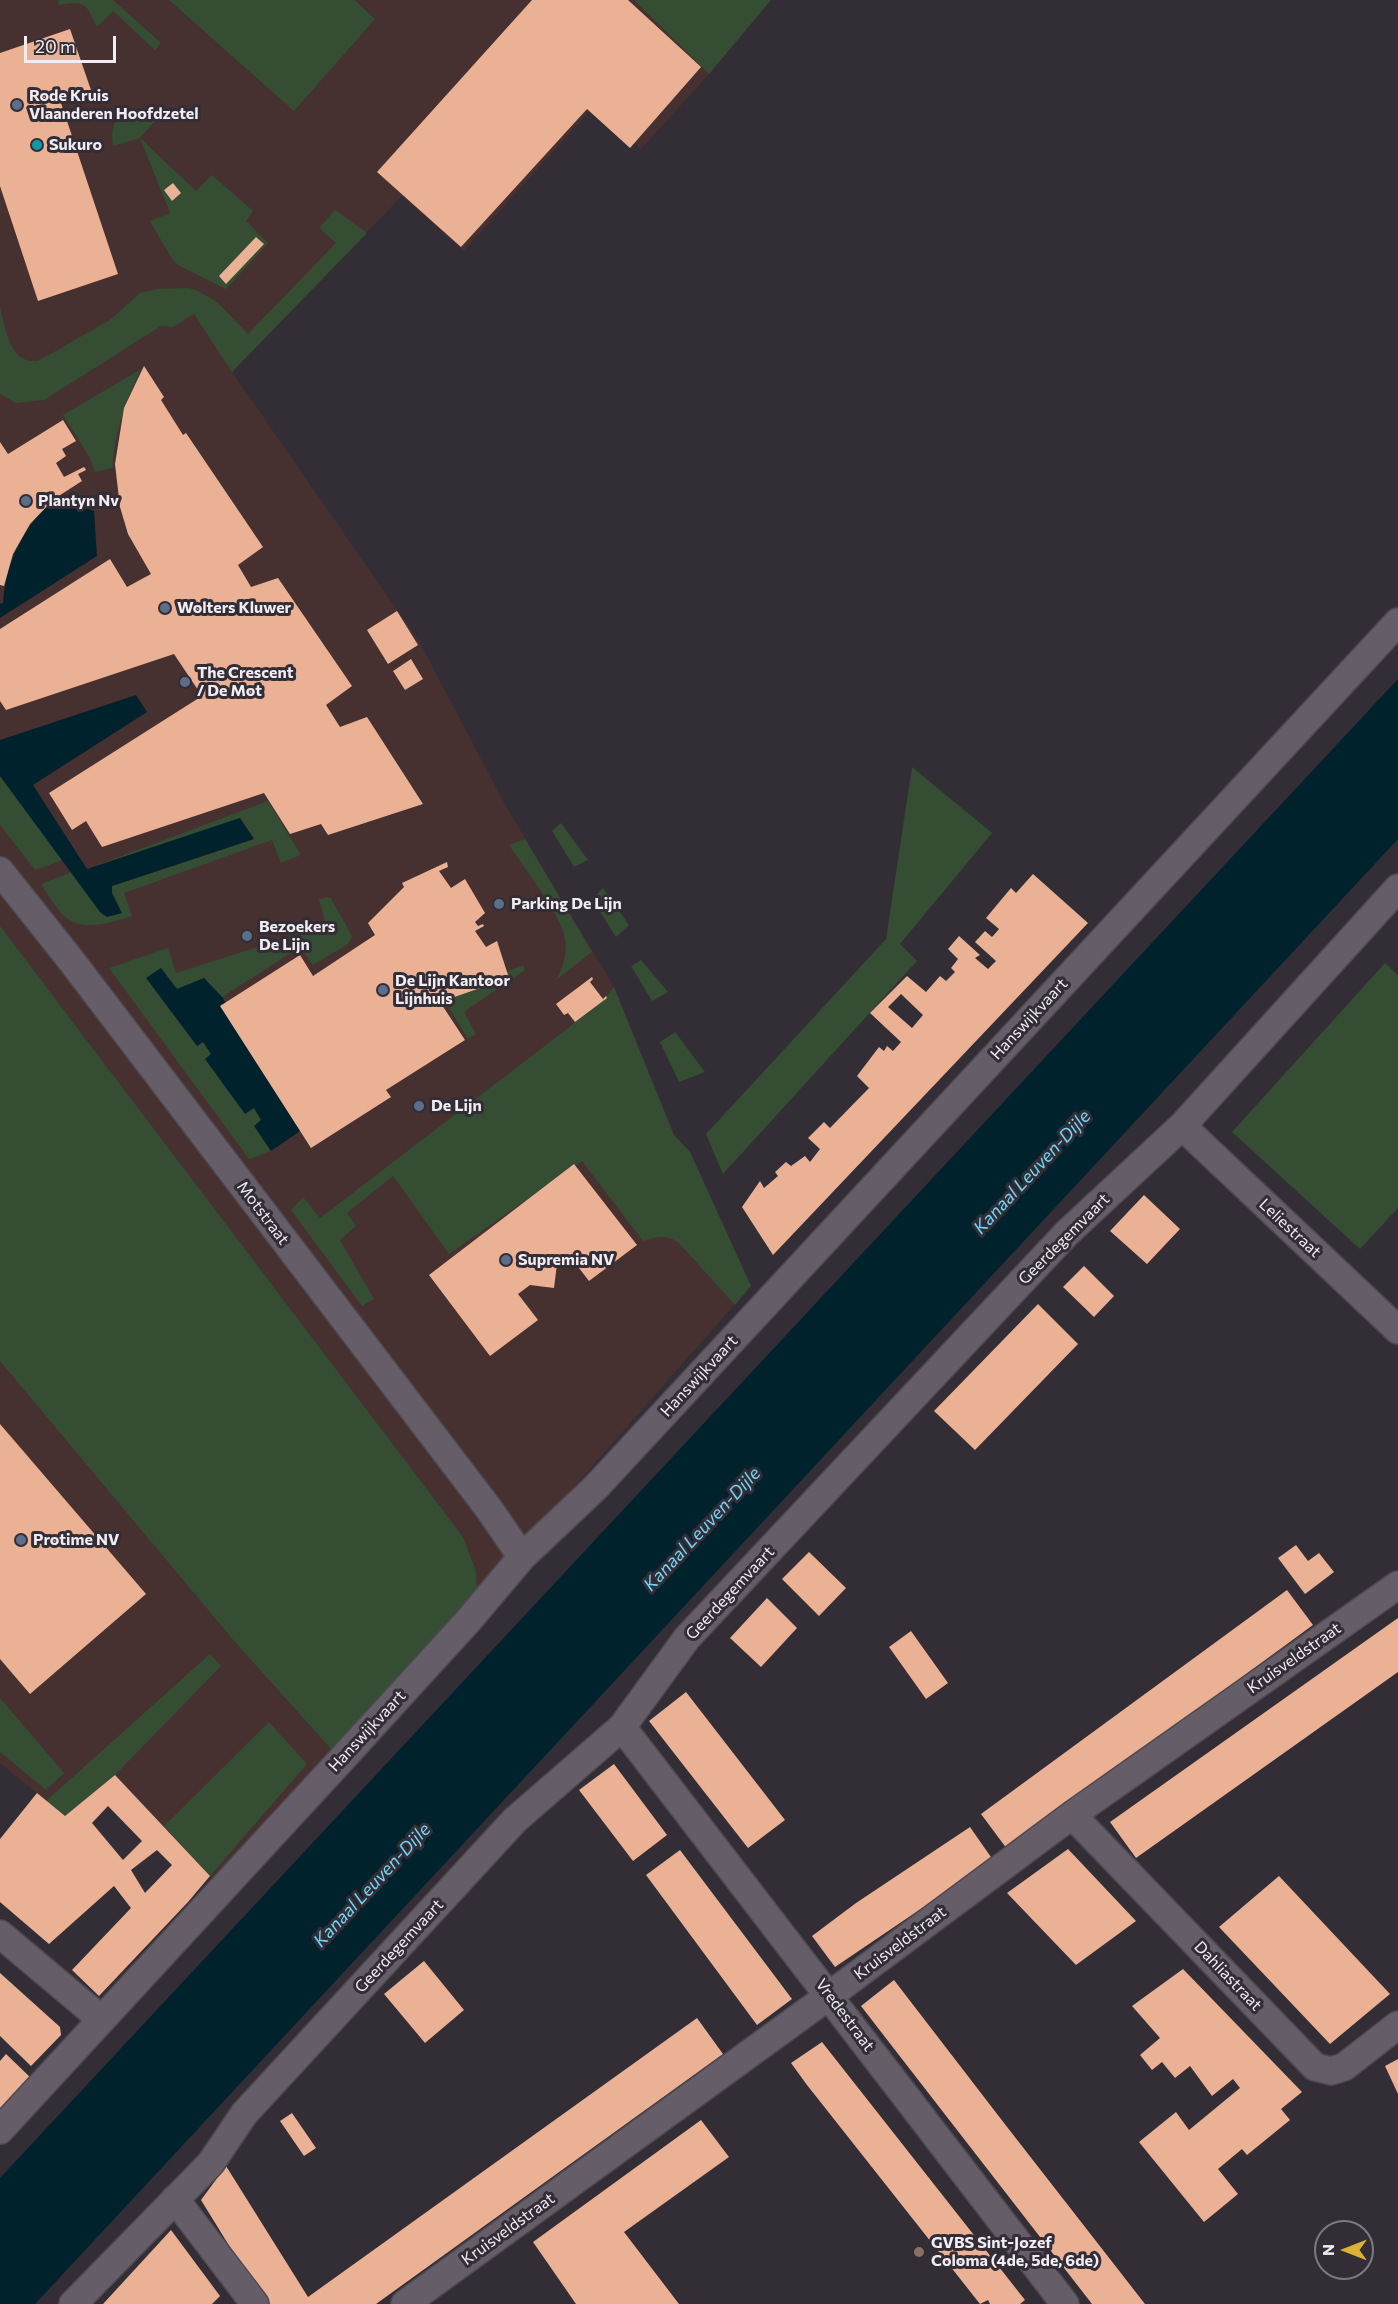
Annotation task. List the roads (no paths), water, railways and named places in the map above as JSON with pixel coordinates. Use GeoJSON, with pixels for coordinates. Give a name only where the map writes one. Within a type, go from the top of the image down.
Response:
{"type":"FeatureCollection","features":[{"type":"Feature","properties":{"kind":"street","name":"Hanswijkvaart"},"geometry":{"type":"LineString","coordinates":[[0,2130],[357,1743],[468,1621],[522,1557],[567,1517],[596,1487],[1398,622]]}},
{"type":"Feature","properties":{"kind":"street","name":"Motstraat"},"geometry":{"type":"LineString","coordinates":[[0,870],[489,1509],[522,1557]]}},
{"type":"Feature","properties":{"kind":"street","name":"Geerdegemvaart"},"geometry":{"type":"LineString","coordinates":[[73,2304],[211,2163],[244,2114],[515,1821],[622,1727],[687,1638],[1067,1233],[1182,1126],[1398,888]]}},
{"type":"Feature","properties":{"kind":"street","name":"Leliestraat"},"geometry":{"type":"LineString","coordinates":[[1182,1126],[1398,1330]]}},
{"type":"Feature","properties":{"kind":"street","name":"Kruisveldstraat"},"geometry":{"type":"LineString","coordinates":[[405,2304],[830,1995],[1072,1815],[1398,1586]]}},
{"type":"Feature","properties":{"kind":"street","name":"Vredestraat"},"geometry":{"type":"LineString","coordinates":[[622,1727],[1065,2304]]}},
{"type":"Feature","properties":{"kind":"street","name":"Dahliastraat"},"geometry":{"type":"LineString","coordinates":[[1072,1815],[1315,2067],[1331,2071],[1344,2067],[1398,2025]]}},
{"type":"Feature","properties":{"kind":"street"},"geometry":{"type":"LineString","coordinates":[[0,1935],[101,2019]]}},
{"type":"Feature","properties":{"kind":"street"},"geometry":{"type":"LineString","coordinates":[[175,2199],[255,2304]]}},
{"type":"Feature","properties":{"kind":"water"},"geometry":{"type":"Polygon","coordinates":[[[56,497],[94,511],[97,556],[0,618],[0,604],[3,603],[8,572],[19,545],[35,520],[56,497]]]}},
{"type":"Feature","properties":{"kind":"water","name":"Kanaal Leuven-Dijle"},"geometry":{"type":"Polygon","coordinates":[[[1398,679],[1398,839],[35,2304],[0,2304],[0,2178],[1398,679]]]}},
{"type":"Feature","properties":{"kind":"water"},"geometry":{"type":"Polygon","coordinates":[[[136,695],[147,712],[33,785],[87,869],[240,818],[254,839],[112,886],[112,893],[122,913],[107,917],[100,912],[0,776],[0,740],[136,695]]]}},
{"type":"Feature","properties":{"kind":"water"},"geometry":{"type":"Polygon","coordinates":[[[161,968],[177,989],[204,978],[222,997],[303,1129],[271,1151],[254,1126],[261,1120],[254,1108],[245,1114],[205,1059],[211,1054],[203,1042],[197,1046],[146,978],[161,968]]]}},
{"type":"Feature","properties":{"kind":"place","name":"Rode Kruis Vlaanderen Hoofdzetel"},"geometry":{"type":"Point","coordinates":[17,105]}},
{"type":"Feature","properties":{"kind":"place","name":"Sukuro"},"geometry":{"type":"Point","coordinates":[37,145]}},
{"type":"Feature","properties":{"kind":"place","name":"Plantyn Nv"},"geometry":{"type":"Point","coordinates":[26,501]}},
{"type":"Feature","properties":{"kind":"place","name":"Wolters Kluwer"},"geometry":{"type":"Point","coordinates":[165,608]}},
{"type":"Feature","properties":{"kind":"place","name":"The Crescent / De Mot"},"geometry":{"type":"Point","coordinates":[185,682]}},
{"type":"Feature","properties":{"kind":"place","name":"Parking De Lijn"},"geometry":{"type":"Point","coordinates":[499,904]}},
{"type":"Feature","properties":{"kind":"place","name":"Bezoekers De Lijn"},"geometry":{"type":"Point","coordinates":[247,936]}},
{"type":"Feature","properties":{"kind":"place","name":"De Lijn Kantoor Lijnhuis"},"geometry":{"type":"Point","coordinates":[383,990]}},
{"type":"Feature","properties":{"kind":"place","name":"De Lijn"},"geometry":{"type":"Point","coordinates":[419,1106]}},
{"type":"Feature","properties":{"kind":"place","name":"Supremia NV"},"geometry":{"type":"Point","coordinates":[506,1260]}},
{"type":"Feature","properties":{"kind":"place","name":"Protime NV"},"geometry":{"type":"Point","coordinates":[21,1540]}},
{"type":"Feature","properties":{"kind":"place","name":"GVBS Sint-Jozef Coloma (4de, 5de, 6de)"},"geometry":{"type":"Point","coordinates":[919,2252]}}]}
